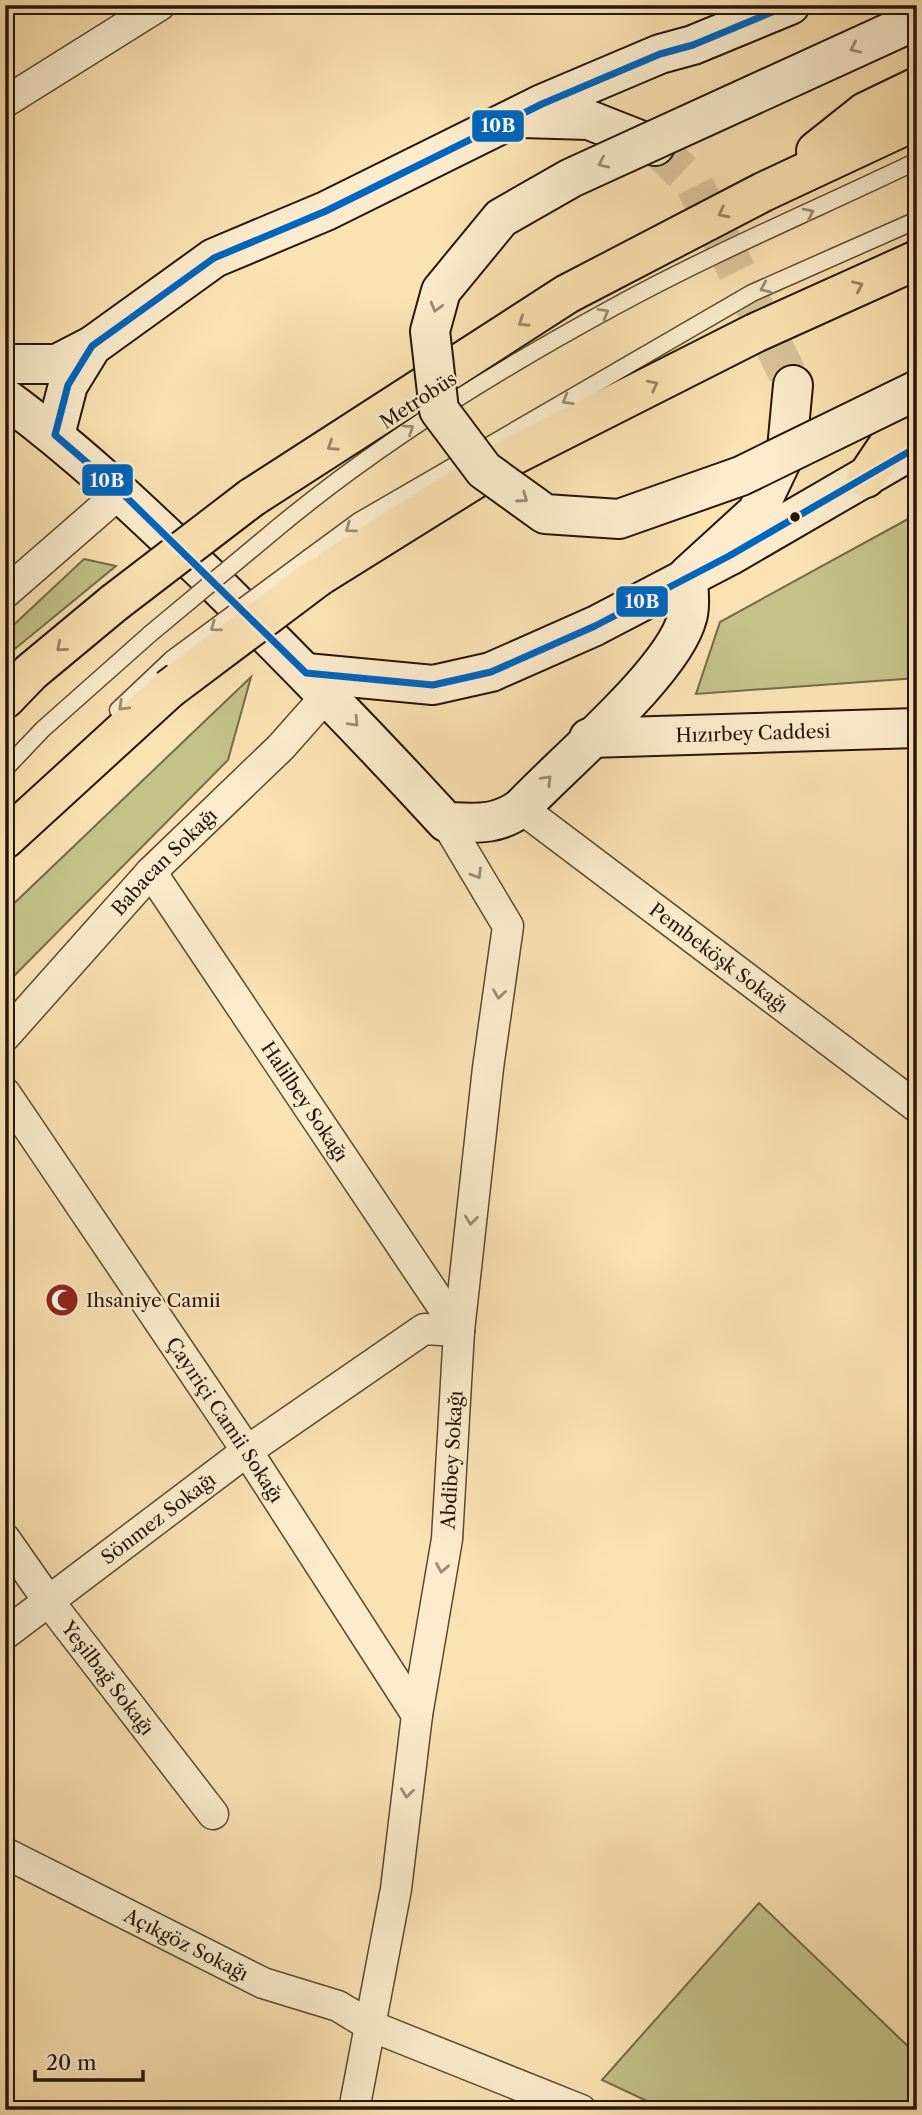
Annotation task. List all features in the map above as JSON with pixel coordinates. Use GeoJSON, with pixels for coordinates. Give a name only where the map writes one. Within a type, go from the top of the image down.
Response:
{"type":"FeatureCollection","features":[{"type":"Feature","properties":{"kind":"highway"},"geometry":{"type":"LineString","coordinates":[[763,192],[865,112],[917,87]]}},
{"type":"Feature","properties":{"kind":"highway"},"geometry":{"type":"LineString","coordinates":[[5,699],[31,673],[114,603],[251,498],[567,294],[763,192],[917,120]]}},
{"type":"Feature","properties":{"kind":"highway"},"geometry":{"type":"LineString","coordinates":[[5,839],[170,674],[314,567],[510,457],[755,333],[917,260]]}},
{"type":"Feature","properties":{"kind":"highway"},"geometry":{"type":"LineString","coordinates":[[866,478],[917,402]]}},
{"type":"Feature","properties":{"kind":"main road"},"geometry":{"type":"LineString","coordinates":[[5,364],[57,364],[92,346],[214,258],[326,211],[514,118],[660,54],[693,45],[790,5]]}},
{"type":"Feature","properties":{"kind":"main road"},"geometry":{"type":"LineString","coordinates":[[917,20],[571,178],[501,218],[441,291],[430,331],[439,410],[484,470],[545,513],[620,519],[741,476],[917,390]]}},
{"type":"Feature","properties":{"kind":"main road"},"geometry":{"type":"LineString","coordinates":[[514,118],[589,120],[655,146]]}},
{"type":"Feature","properties":{"kind":"main road"},"geometry":{"type":"LineString","coordinates":[[55,435],[68,385],[92,346]]}},
{"type":"Feature","properties":{"kind":"main road"},"geometry":{"type":"LineString","coordinates":[[5,398],[55,435],[121,492],[317,683],[446,822],[503,820],[521,808],[651,677],[672,650],[688,617],[688,575],[757,512],[788,449],[793,385]]}},
{"type":"Feature","properties":{"kind":"main road"},"geometry":{"type":"LineString","coordinates":[[317,683],[433,685],[491,672],[595,626],[688,575],[729,556],[917,447]]}},
{"type":"Feature","properties":{"kind":"main road","name":"Hızırbey Caddesi"},"geometry":{"type":"LineString","coordinates":[[589,738],[917,728]]}},
{"type":"Feature","properties":{"kind":"street"},"geometry":{"type":"LineString","coordinates":[[5,102],[160,5]]}},
{"type":"Feature","properties":{"kind":"street"},"geometry":{"type":"LineString","coordinates":[[5,593],[121,492]]}},
{"type":"Feature","properties":{"kind":"street","name":"Babacan Sokağı"},"geometry":{"type":"LineString","coordinates":[[5,1036],[151,872],[281,747],[317,683]]}},
{"type":"Feature","properties":{"kind":"street","name":"Pembeköşk Sokağı"},"geometry":{"type":"LineString","coordinates":[[521,808],[917,1107]]}},
{"type":"Feature","properties":{"kind":"street","name":"Abdibey Sokağı"},"geometry":{"type":"LineString","coordinates":[[354,2110],[396,1889],[417,1715],[447,1539],[459,1331],[488,1068],[508,926],[446,822]]}},
{"type":"Feature","properties":{"kind":"street","name":"Halilbey Sokağı"},"geometry":{"type":"LineString","coordinates":[[151,872],[459,1331]]}},
{"type":"Feature","properties":{"kind":"street","name":"Çayıriçi Camii Sokağı"},"geometry":{"type":"LineString","coordinates":[[5,1093],[247,1451],[417,1715]]}},
{"type":"Feature","properties":{"kind":"street","name":"Sönmez Sokağı"},"geometry":{"type":"LineString","coordinates":[[5,1634],[247,1451],[424,1329],[459,1331]]}},
{"type":"Feature","properties":{"kind":"street","name":"Yeşilbağ Sokağı"},"geometry":{"type":"LineString","coordinates":[[5,1539],[47,1600],[213,1814]]}},
{"type":"Feature","properties":{"kind":"street","name":"Açıkgöz Sokağı"},"geometry":{"type":"LineString","coordinates":[[5,1853],[263,1983],[338,2006],[371,2026],[581,2110]]}},
{"type":"Feature","properties":{"kind":"lane","name":"Metrobüs"},"geometry":{"type":"LineString","coordinates":[[5,769],[43,729],[150,634],[341,475],[441,408],[613,307],[917,161]]}},
{"type":"Feature","properties":{"kind":"lane"},"geometry":{"type":"LineString","coordinates":[[314,567],[359,522],[752,293],[917,220]]}},
{"type":"Feature","properties":{"kind":"lane"},"geometry":{"type":"LineString","coordinates":[[103,724],[170,674]]}},
{"type":"Feature","properties":{"kind":"lane"},"geometry":{"type":"LineString","coordinates":[[5,818],[44,780]]}},
{"type":"Feature","properties":{"kind":"shaded area"},"geometry":{"type":"Polygon","coordinates":[[[917,514],[917,678],[696,694],[720,622],[917,514]]]}},
{"type":"Feature","properties":{"kind":"shaded area"},"geometry":{"type":"Polygon","coordinates":[[[84,559],[116,566],[5,657],[5,633],[84,559]]]}},
{"type":"Feature","properties":{"kind":"shaded area"},"geometry":{"type":"Polygon","coordinates":[[[251,677],[228,760],[5,985],[5,912],[251,677]]]}},
{"type":"Feature","properties":{"kind":"shaded area"},"geometry":{"type":"Polygon","coordinates":[[[759,1903],[917,2055],[917,2110],[666,2110],[602,2080],[759,1903]]]}},
{"type":"Feature","properties":{"kind":"tunnel"},"geometry":{"type":"LineString","coordinates":[[655,146],[693,182],[793,385]]}},
{"type":"Feature","properties":{"kind":"transit line","name":"10B"},"geometry":{"type":"LineString","coordinates":[[789,5],[693,45],[660,54],[542,104],[326,211],[214,258],[92,346],[68,385],[55,435],[121,492],[306,673],[433,685],[491,672],[595,626],[729,556],[917,447]]}},
{"type":"Feature","properties":{"kind":"place","name":"Ihsaniye Camii"},"geometry":{"type":"Point","coordinates":[62,1300]}}]}
